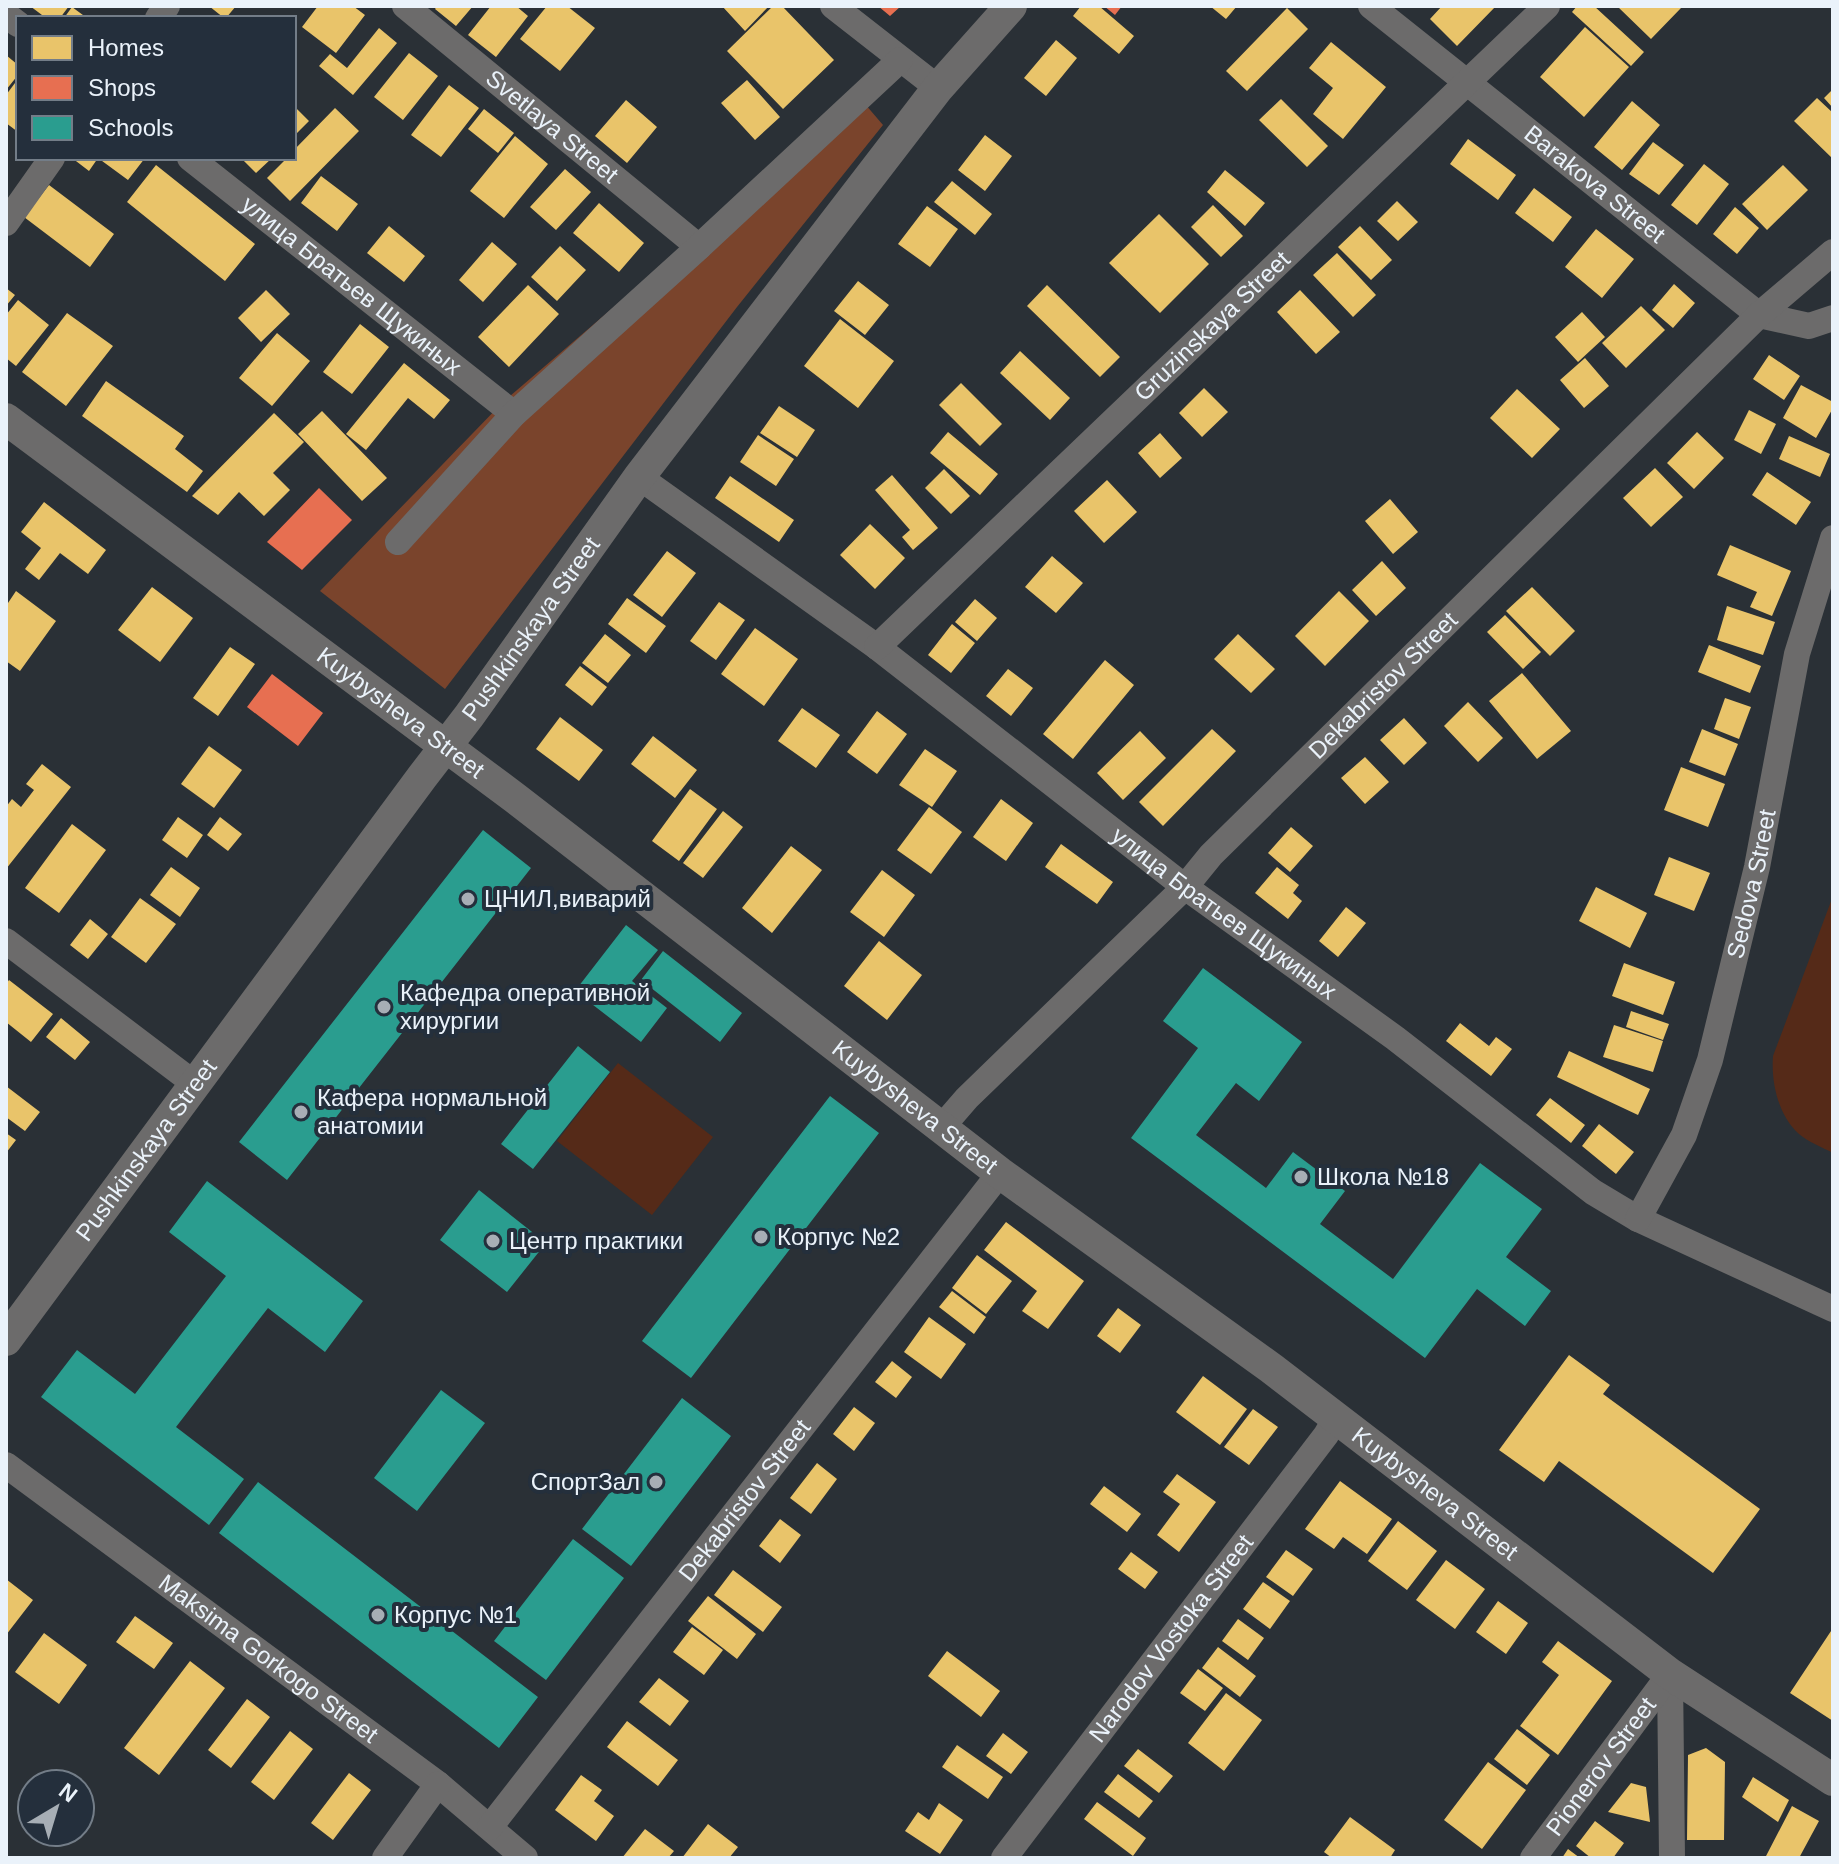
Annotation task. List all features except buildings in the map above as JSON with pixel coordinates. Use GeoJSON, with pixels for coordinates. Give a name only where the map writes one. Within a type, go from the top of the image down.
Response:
{"type":"FeatureCollection","features":[{"type":"Feature","properties":{"kind":"street","name":"Svetlaya Street"},"geometry":{"type":"LineString","coordinates":[[405,6],[699,247]]}},
{"type":"Feature","properties":{"kind":"street"},"geometry":{"type":"LineString","coordinates":[[833,6],[938,88]]}},
{"type":"Feature","properties":{"kind":"street","name":"Pushkinskaya Street"},"geometry":{"type":"LineString","coordinates":[[6,1340],[446,746],[639,477],[938,88],[1011,6]]}},
{"type":"Feature","properties":{"kind":"street","name":"Barakova Street"},"geometry":{"type":"LineString","coordinates":[[1371,6],[1759,315],[1809,326],[1833,318]]}},
{"type":"Feature","properties":{"kind":"street","name":"Gruzinskaya Street"},"geometry":{"type":"LineString","coordinates":[[877,647],[1547,6]]}},
{"type":"Feature","properties":{"kind":"street"},"geometry":{"type":"LineString","coordinates":[[398,542],[514,414],[900,60]]}},
{"type":"Feature","properties":{"kind":"street"},"geometry":{"type":"LineString","coordinates":[[6,223],[51,160]]}},
{"type":"Feature","properties":{"kind":"street","name":"улица Братьев Щукиных"},"geometry":{"type":"LineString","coordinates":[[193,160],[514,414]]}},
{"type":"Feature","properties":{"kind":"street","name":"Dekabristov Street"},"geometry":{"type":"LineString","coordinates":[[941,1128],[967,1098],[1185,887],[1211,855],[1759,315],[1833,252]]}},
{"type":"Feature","properties":{"kind":"street","name":"Kuybysheva Street"},"geometry":{"type":"LineString","coordinates":[[6,419],[446,746],[1000,1173],[1271,1368],[1670,1674],[1833,1780]]}},
{"type":"Feature","properties":{"kind":"street","name":"улица Братьев Щукиных"},"geometry":{"type":"LineString","coordinates":[[639,477],[877,647],[1185,887],[1395,1038],[1593,1192],[1638,1219],[1833,1309]]}},
{"type":"Feature","properties":{"kind":"street","name":"Sedova Street"},"geometry":{"type":"LineString","coordinates":[[1638,1219],[1684,1135],[1710,1060],[1757,867],[1797,654],[1833,538]]}},
{"type":"Feature","properties":{"kind":"street"},"geometry":{"type":"LineString","coordinates":[[6,941],[195,1084]]}},
{"type":"Feature","properties":{"kind":"street","name":"Dekabristov Street"},"geometry":{"type":"LineString","coordinates":[[490,1827],[1000,1173]]}},
{"type":"Feature","properties":{"kind":"street","name":"Narodov Vostoka Street"},"geometry":{"type":"LineString","coordinates":[[1004,1858],[1336,1418]]}},
{"type":"Feature","properties":{"kind":"street","name":"Maksima Gorkogo Street"},"geometry":{"type":"LineString","coordinates":[[6,1465],[438,1784],[525,1858]]}},
{"type":"Feature","properties":{"kind":"street"},"geometry":{"type":"LineString","coordinates":[[1670,1674],[1672,1858]]}},
{"type":"Feature","properties":{"kind":"street","name":"Pionerov Street"},"geometry":{"type":"LineString","coordinates":[[1533,1858],[1670,1674]]}},
{"type":"Feature","properties":{"kind":"street"},"geometry":{"type":"LineString","coordinates":[[385,1858],[438,1784]]}},
{"type":"Feature","properties":{"kind":"shaded area"},"geometry":{"type":"Polygon","coordinates":[[[859,97],[883,125],[737,307],[445,689],[320,591],[503,402],[859,97]]]}},
{"type":"Feature","properties":{"kind":"shaded area"},"geometry":{"type":"Polygon","coordinates":[[[1833,896],[1833,1153],[1799,1134],[1786,1117],[1777,1098],[1773,1056],[1833,896]]]}},
{"type":"Feature","properties":{"kind":"shaded area"},"geometry":{"type":"Polygon","coordinates":[[[618,1063],[713,1137],[652,1215],[557,1141],[618,1063]]]}},
{"type":"Feature","properties":{"kind":"place","name":"ЦНИЛ,виварий"},"geometry":{"type":"Point","coordinates":[468,899]}},
{"type":"Feature","properties":{"kind":"place","name":"Кафедра оперативной хирургии"},"geometry":{"type":"Point","coordinates":[384,1007]}},
{"type":"Feature","properties":{"kind":"place","name":"Кафера нормальной анатомии"},"geometry":{"type":"Point","coordinates":[301,1112]}},
{"type":"Feature","properties":{"kind":"place","name":"Школа №18"},"geometry":{"type":"Point","coordinates":[1301,1177]}},
{"type":"Feature","properties":{"kind":"place","name":"Корпус №2"},"geometry":{"type":"Point","coordinates":[761,1237]}},
{"type":"Feature","properties":{"kind":"place","name":"Центр практики"},"geometry":{"type":"Point","coordinates":[493,1241]}},
{"type":"Feature","properties":{"kind":"place","name":"СпортЗал"},"geometry":{"type":"Point","coordinates":[656,1482]}},
{"type":"Feature","properties":{"kind":"place","name":"Корпус №1"},"geometry":{"type":"Point","coordinates":[378,1615]}}]}
